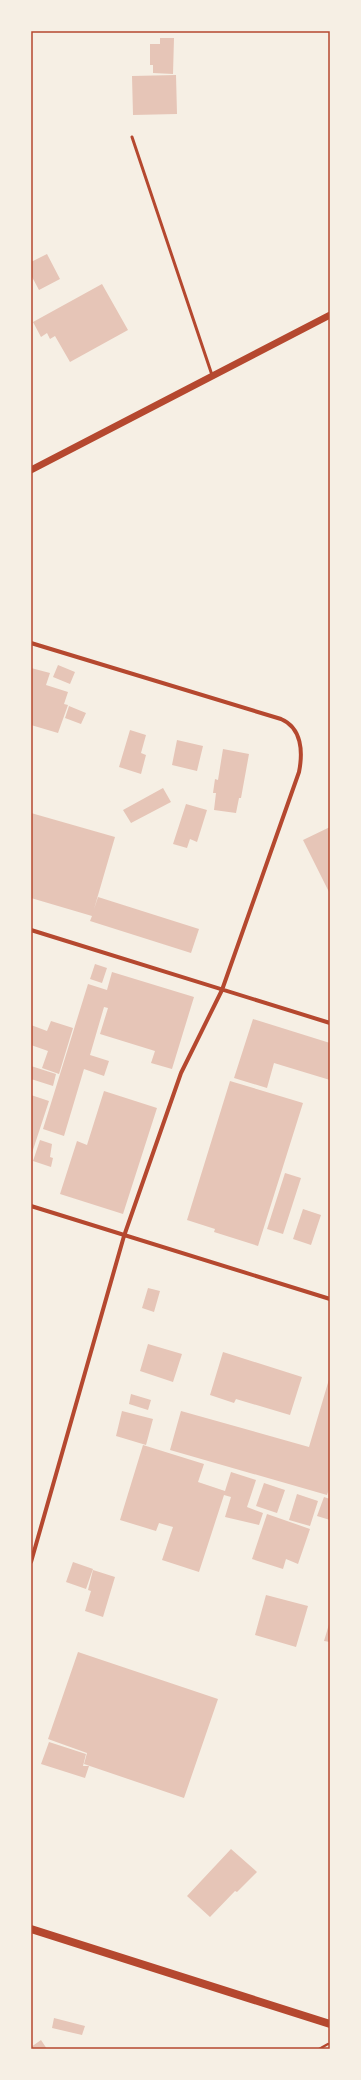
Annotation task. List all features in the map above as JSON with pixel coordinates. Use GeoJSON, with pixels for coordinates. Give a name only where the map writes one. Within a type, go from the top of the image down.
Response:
{"type":"FeatureCollection","features":[{"type":"Feature","properties":{"kind":"main road"},"geometry":{"type":"LineString","coordinates":[[31,1929],[330,2024]]}},
{"type":"Feature","properties":{"kind":"street"},"geometry":{"type":"LineString","coordinates":[[31,470],[330,315]]}},
{"type":"Feature","properties":{"kind":"street"},"geometry":{"type":"LineString","coordinates":[[31,643],[281,719],[294,728],[301,744],[302,759],[299,772],[222,990],[181,1073],[124,1236],[31,1562]]}},
{"type":"Feature","properties":{"kind":"street"},"geometry":{"type":"LineString","coordinates":[[31,930],[330,1023]]}},
{"type":"Feature","properties":{"kind":"street"},"geometry":{"type":"LineString","coordinates":[[31,1206],[330,1299]]}},
{"type":"Feature","properties":{"kind":"lane"},"geometry":{"type":"LineString","coordinates":[[132,137],[212,375]]}},
{"type":"Feature","properties":{"kind":"path"},"geometry":{"type":"LineString","coordinates":[[319,2049],[330,2043]]}},
{"type":"Feature","properties":{"kind":"building"},"geometry":{"type":"Polygon","coordinates":[[[160,38],[174,38],[173,74],[153,73],[153,65],[150,65],[150,44],[160,44],[160,38]]]}},
{"type":"Feature","properties":{"kind":"building"},"geometry":{"type":"Polygon","coordinates":[[[176,75],[177,114],[133,115],[132,76],[176,75]]]}},
{"type":"Feature","properties":{"kind":"building"},"geometry":{"type":"Polygon","coordinates":[[[47,254],[60,279],[39,290],[31,275],[31,262],[47,254]]]}},
{"type":"Feature","properties":{"kind":"building"},"geometry":{"type":"Polygon","coordinates":[[[102,284],[128,330],[70,362],[55,336],[50,339],[47,333],[41,337],[33,322],[102,284]]]}},
{"type":"Feature","properties":{"kind":"building"},"geometry":{"type":"Polygon","coordinates":[[[58,665],[75,672],[70,684],[53,677],[58,665]]]}},
{"type":"Feature","properties":{"kind":"building"},"geometry":{"type":"Polygon","coordinates":[[[31,668],[50,673],[46,685],[68,692],[64,704],[68,705],[58,733],[31,725],[31,668]]]}},
{"type":"Feature","properties":{"kind":"building"},"geometry":{"type":"Polygon","coordinates":[[[69,706],[86,713],[81,724],[65,718],[69,706]]]}},
{"type":"Feature","properties":{"kind":"building"},"geometry":{"type":"Polygon","coordinates":[[[130,730],[146,735],[141,753],[146,755],[141,774],[119,767],[130,730]]]}},
{"type":"Feature","properties":{"kind":"building"},"geometry":{"type":"Polygon","coordinates":[[[177,740],[203,746],[197,771],[172,765],[177,740]]]}},
{"type":"Feature","properties":{"kind":"building"},"geometry":{"type":"Polygon","coordinates":[[[223,749],[249,754],[241,798],[239,798],[236,813],[214,810],[216,793],[213,793],[215,779],[218,780],[223,749]]]}},
{"type":"Feature","properties":{"kind":"building"},"geometry":{"type":"Polygon","coordinates":[[[163,788],[171,802],[131,823],[123,810],[163,788]]]}},
{"type":"Feature","properties":{"kind":"building"},"geometry":{"type":"Polygon","coordinates":[[[186,804],[207,810],[197,842],[190,839],[187,848],[173,844],[186,804]]]}},
{"type":"Feature","properties":{"kind":"building"},"geometry":{"type":"Polygon","coordinates":[[[31,813],[115,837],[94,909],[98,897],[199,929],[191,953],[90,921],[92,916],[31,898],[31,813]]]}},
{"type":"Feature","properties":{"kind":"building"},"geometry":{"type":"Polygon","coordinates":[[[330,827],[330,894],[303,840],[330,827]]]}},
{"type":"Feature","properties":{"kind":"building"},"geometry":{"type":"Polygon","coordinates":[[[95,964],[107,968],[102,983],[90,979],[95,964]]]}},
{"type":"Feature","properties":{"kind":"building"},"geometry":{"type":"Polygon","coordinates":[[[112,972],[194,997],[172,1069],[151,1063],[155,1051],[100,1034],[108,1008],[104,1007],[90,1055],[109,1061],[104,1076],[84,1069],[64,1136],[43,1129],[88,984],[107,990],[112,972]]]}},
{"type":"Feature","properties":{"kind":"building"},"geometry":{"type":"Polygon","coordinates":[[[253,1019],[330,1043],[330,1080],[274,1063],[267,1088],[234,1078],[253,1019]]]}},
{"type":"Feature","properties":{"kind":"building"},"geometry":{"type":"Polygon","coordinates":[[[51,1021],[73,1028],[59,1074],[42,1068],[48,1051],[31,1045],[31,1025],[47,1031],[51,1021]]]}},
{"type":"Feature","properties":{"kind":"building"},"geometry":{"type":"Polygon","coordinates":[[[31,1066],[56,1074],[53,1086],[31,1079],[31,1066]]]}},
{"type":"Feature","properties":{"kind":"building"},"geometry":{"type":"Polygon","coordinates":[[[230,1081],[303,1103],[258,1246],[214,1232],[215,1229],[187,1220],[230,1081]]]}},
{"type":"Feature","properties":{"kind":"building"},"geometry":{"type":"Polygon","coordinates":[[[104,1091],[157,1108],[123,1214],[60,1194],[77,1141],[87,1145],[104,1091]]]}},
{"type":"Feature","properties":{"kind":"building"},"geometry":{"type":"Polygon","coordinates":[[[31,1095],[49,1101],[31,1156],[31,1095]]]}},
{"type":"Feature","properties":{"kind":"building"},"geometry":{"type":"Polygon","coordinates":[[[40,1140],[52,1144],[50,1157],[53,1158],[51,1167],[33,1161],[40,1140]]]}},
{"type":"Feature","properties":{"kind":"building"},"geometry":{"type":"Polygon","coordinates":[[[285,1173],[301,1178],[283,1234],[267,1229],[285,1173]]]}},
{"type":"Feature","properties":{"kind":"building"},"geometry":{"type":"Polygon","coordinates":[[[303,1209],[321,1215],[311,1245],[293,1239],[303,1209]]]}},
{"type":"Feature","properties":{"kind":"building"},"geometry":{"type":"Polygon","coordinates":[[[148,1288],[160,1291],[154,1312],[142,1308],[148,1288]]]}},
{"type":"Feature","properties":{"kind":"building"},"geometry":{"type":"Polygon","coordinates":[[[148,1344],[182,1354],[173,1382],[140,1371],[148,1344]]]}},
{"type":"Feature","properties":{"kind":"building"},"geometry":{"type":"Polygon","coordinates":[[[223,1352],[302,1377],[290,1415],[236,1399],[234,1403],[210,1395],[223,1352]]]}},
{"type":"Feature","properties":{"kind":"building"},"geometry":{"type":"Polygon","coordinates":[[[330,1376],[330,1486],[327,1495],[170,1450],[181,1411],[309,1447],[330,1376]]]}},
{"type":"Feature","properties":{"kind":"building"},"geometry":{"type":"Polygon","coordinates":[[[131,1394],[151,1400],[148,1410],[129,1404],[131,1394]]]}},
{"type":"Feature","properties":{"kind":"building"},"geometry":{"type":"Polygon","coordinates":[[[122,1411],[153,1419],[146,1445],[116,1436],[122,1411]]]}},
{"type":"Feature","properties":{"kind":"building"},"geometry":{"type":"Polygon","coordinates":[[[143,1445],[204,1464],[198,1482],[225,1491],[231,1472],[256,1480],[247,1507],[263,1513],[259,1525],[225,1517],[231,1497],[224,1495],[199,1572],[162,1560],[173,1527],[159,1523],[156,1531],[120,1520],[143,1445]]]}},
{"type":"Feature","properties":{"kind":"building"},"geometry":{"type":"Polygon","coordinates":[[[264,1483],[285,1490],[277,1513],[256,1506],[264,1483]]]}},
{"type":"Feature","properties":{"kind":"building"},"geometry":{"type":"Polygon","coordinates":[[[297,1494],[318,1501],[310,1526],[289,1520],[297,1494]]]}},
{"type":"Feature","properties":{"kind":"building"},"geometry":{"type":"Polygon","coordinates":[[[324,1497],[330,1499],[330,1520],[317,1516],[324,1497]]]}},
{"type":"Feature","properties":{"kind":"building"},"geometry":{"type":"Polygon","coordinates":[[[267,1514],[310,1529],[298,1564],[286,1559],[283,1569],[252,1559],[267,1514]]]}},
{"type":"Feature","properties":{"kind":"building"},"geometry":{"type":"Polygon","coordinates":[[[73,1562],[93,1569],[86,1589],[66,1582],[73,1562]]]}},
{"type":"Feature","properties":{"kind":"building"},"geometry":{"type":"Polygon","coordinates":[[[93,1570],[115,1577],[103,1617],[85,1611],[91,1591],[88,1590],[93,1570]]]}},
{"type":"Feature","properties":{"kind":"building"},"geometry":{"type":"Polygon","coordinates":[[[266,1595],[308,1606],[296,1647],[255,1635],[266,1595]]]}},
{"type":"Feature","properties":{"kind":"building"},"geometry":{"type":"Polygon","coordinates":[[[330,1621],[330,1642],[324,1641],[330,1621]]]}},
{"type":"Feature","properties":{"kind":"building"},"geometry":{"type":"Polygon","coordinates":[[[78,1652],[218,1699],[184,1798],[84,1764],[87,1753],[48,1739],[78,1652]]]}},
{"type":"Feature","properties":{"kind":"building"},"geometry":{"type":"Polygon","coordinates":[[[49,1742],[86,1754],[83,1766],[89,1766],[85,1778],[41,1764],[49,1742]]]}},
{"type":"Feature","properties":{"kind":"building"},"geometry":{"type":"Polygon","coordinates":[[[231,1849],[257,1872],[237,1892],[235,1891],[210,1917],[187,1896],[231,1849]]]}},
{"type":"Feature","properties":{"kind":"building"},"geometry":{"type":"Polygon","coordinates":[[[54,2018],[85,2026],[82,2035],[52,2028],[54,2018]]]}},
{"type":"Feature","properties":{"kind":"building"},"geometry":{"type":"Polygon","coordinates":[[[41,2040],[47,2049],[31,2049],[31,2047],[41,2040]]]}}]}
